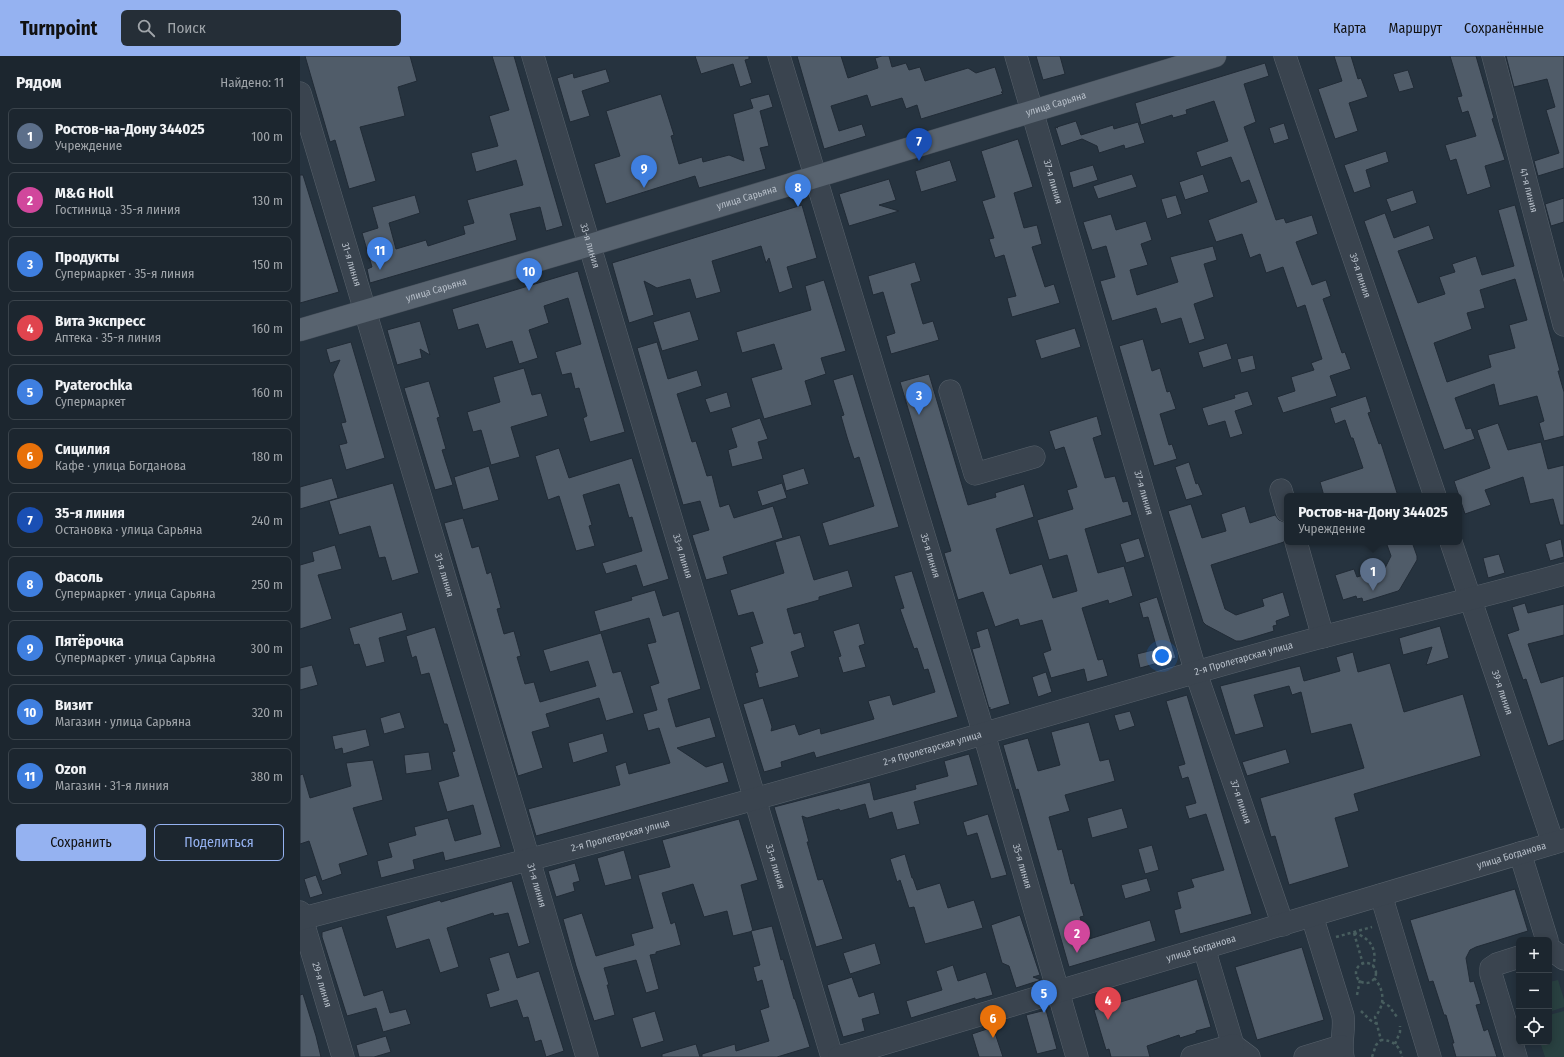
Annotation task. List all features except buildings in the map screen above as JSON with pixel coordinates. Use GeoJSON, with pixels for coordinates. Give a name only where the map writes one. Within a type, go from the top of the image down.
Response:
{"type":"FeatureCollection","features":[{"type":"Feature","properties":{"kind":"main road","name":"улица Сарьяна"},"geometry":{"type":"LineString","coordinates":[[300,330],[590,245],[1215,56]]}},
{"type":"Feature","properties":{"kind":"street","name":"33-я линия"},"geometry":{"type":"LineString","coordinates":[[533,56],[832,1057]]}},
{"type":"Feature","properties":{"kind":"street","name":"35-я линия"},"geometry":{"type":"LineString","coordinates":[[778,56],[984,734],[1057,992],[1077,1057]]}},
{"type":"Feature","properties":{"kind":"street","name":"37-я линия"},"geometry":{"type":"LineString","coordinates":[[1016,56],[1196,673],[1283,925]]}},
{"type":"Feature","properties":{"kind":"street","name":"39-я линия"},"geometry":{"type":"LineString","coordinates":[[1285,56],[1434,493]]}},
{"type":"Feature","properties":{"kind":"street","name":"41-я линия"},"geometry":{"type":"LineString","coordinates":[[1493,56],[1564,325]]}},
{"type":"Feature","properties":{"kind":"street","name":"31-я линия"},"geometry":{"type":"LineString","coordinates":[[300,93],[587,1057]]}},
{"type":"Feature","properties":{"kind":"street"},"geometry":{"type":"LineString","coordinates":[[950,391],[975,474],[1034,457]]}},
{"type":"Feature","properties":{"kind":"street"},"geometry":{"type":"LineString","coordinates":[[1281,490],[1284,500]]}},
{"type":"Feature","properties":{"kind":"street"},"geometry":{"type":"LineString","coordinates":[[1297,545],[1323,637]]}},
{"type":"Feature","properties":{"kind":"street","name":"39-я линия"},"geometry":{"type":"LineString","coordinates":[[1452,545],[1470,600],[1558,842]]}},
{"type":"Feature","properties":{"kind":"street","name":"2-я Пролетарская улица"},"geometry":{"type":"LineString","coordinates":[[301,916],[529,860],[756,799],[1323,637],[1470,600],[1564,574]]}},
{"type":"Feature","properties":{"kind":"street","name":"улица Богданова"},"geometry":{"type":"LineString","coordinates":[[839,1057],[1558,842]]}},
{"type":"Feature","properties":{"kind":"street"},"geometry":{"type":"LineString","coordinates":[[1520,853],[1546,937]]}},
{"type":"Feature","properties":{"kind":"street"},"geometry":{"type":"LineString","coordinates":[[1381,895],[1430,1057]]}},
{"type":"Feature","properties":{"kind":"street","name":"29-я линия"},"geometry":{"type":"LineString","coordinates":[[301,916],[344,1057]]}},
{"type":"Feature","properties":{"kind":"street"},"geometry":{"type":"LineString","coordinates":[[1305,1057],[1342,1052],[1344,1022],[1312,916]]}},
{"type":"Feature","properties":{"kind":"street"},"geometry":{"type":"LineString","coordinates":[[1192,1057],[1241,1051],[1204,948]]}},
{"type":"Feature","properties":{"kind":"street"},"geometry":{"type":"LineString","coordinates":[[1552,950],[1564,959]]}},
{"type":"Feature","properties":{"kind":"street"},"geometry":{"type":"LineString","coordinates":[[1516,958],[1497,964],[1491,968],[1491,974],[1516,1057]]}},
{"type":"Feature","properties":{"kind":"path"},"geometry":{"type":"LineString","coordinates":[[1336,937],[1376,926]]}},
{"type":"Feature","properties":{"kind":"path"},"geometry":{"type":"LineString","coordinates":[[1354,933],[1363,964]]}},
{"type":"Feature","properties":{"kind":"path"},"geometry":{"type":"LineString","coordinates":[[1354,933],[1360,934],[1371,943],[1375,955],[1373,966],[1375,970],[1374,978],[1381,990],[1382,1002],[1381,1008],[1375,1017],[1382,1040]]}},
{"type":"Feature","properties":{"kind":"path"},"geometry":{"type":"LineString","coordinates":[[1373,966],[1370,964],[1363,964],[1356,971],[1360,980],[1367,983],[1374,978]]}},
{"type":"Feature","properties":{"kind":"path"},"geometry":{"type":"LineString","coordinates":[[1357,1001],[1360,980]]}},
{"type":"Feature","properties":{"kind":"path"},"geometry":{"type":"LineString","coordinates":[[1382,1002],[1389,1006],[1398,1018]]}},
{"type":"Feature","properties":{"kind":"path"},"geometry":{"type":"LineString","coordinates":[[1359,1008],[1364,1015],[1377,1024]]}},
{"type":"Feature","properties":{"kind":"path"},"geometry":{"type":"LineString","coordinates":[[1396,1044],[1400,1032],[1400,1025]]}},
{"type":"Feature","properties":{"kind":"path"},"geometry":{"type":"LineString","coordinates":[[1372,1057],[1376,1045],[1382,1040],[1387,1040],[1396,1044],[1401,1051],[1402,1057]]}},
{"type":"Feature","properties":{"kind":"green space"},"geometry":{"type":"Polygon","coordinates":[[[1558,980],[1564,999],[1564,1007],[1552,1011],[1552,1009],[1552,981],[1558,980]]]}},
{"type":"Feature","properties":{"kind":"green space"},"geometry":{"type":"Polygon","coordinates":[[[1564,1011],[1564,1057],[1545,1057],[1541,1045],[1552,1045],[1552,1014],[1564,1011]]]}},
{"type":"Feature","properties":{"kind":"place","name":"35-я линия"},"geometry":{"type":"Point","coordinates":[919,161]}},
{"type":"Feature","properties":{"kind":"place","name":"Пятёрочка"},"geometry":{"type":"Point","coordinates":[644,188]}},
{"type":"Feature","properties":{"kind":"place","name":"Фасоль"},"geometry":{"type":"Point","coordinates":[798,207]}},
{"type":"Feature","properties":{"kind":"place","name":"Ozon"},"geometry":{"type":"Point","coordinates":[380,270]}},
{"type":"Feature","properties":{"kind":"place","name":"Визит"},"geometry":{"type":"Point","coordinates":[529,291]}},
{"type":"Feature","properties":{"kind":"place","name":"Продукты"},"geometry":{"type":"Point","coordinates":[919,415]}},
{"type":"Feature","properties":{"kind":"place","name":"Ростов-на-Дону 344025"},"geometry":{"type":"Point","coordinates":[1373,591]}},
{"type":"Feature","properties":{"kind":"place","name":"M&G Holl"},"geometry":{"type":"Point","coordinates":[1077,953]}},
{"type":"Feature","properties":{"kind":"place","name":"Pyaterochka"},"geometry":{"type":"Point","coordinates":[1044,1013]}},
{"type":"Feature","properties":{"kind":"place","name":"Вита Экспресс"},"geometry":{"type":"Point","coordinates":[1108,1020]}},
{"type":"Feature","properties":{"kind":"place","name":"Сицилия"},"geometry":{"type":"Point","coordinates":[993,1038]}}]}
